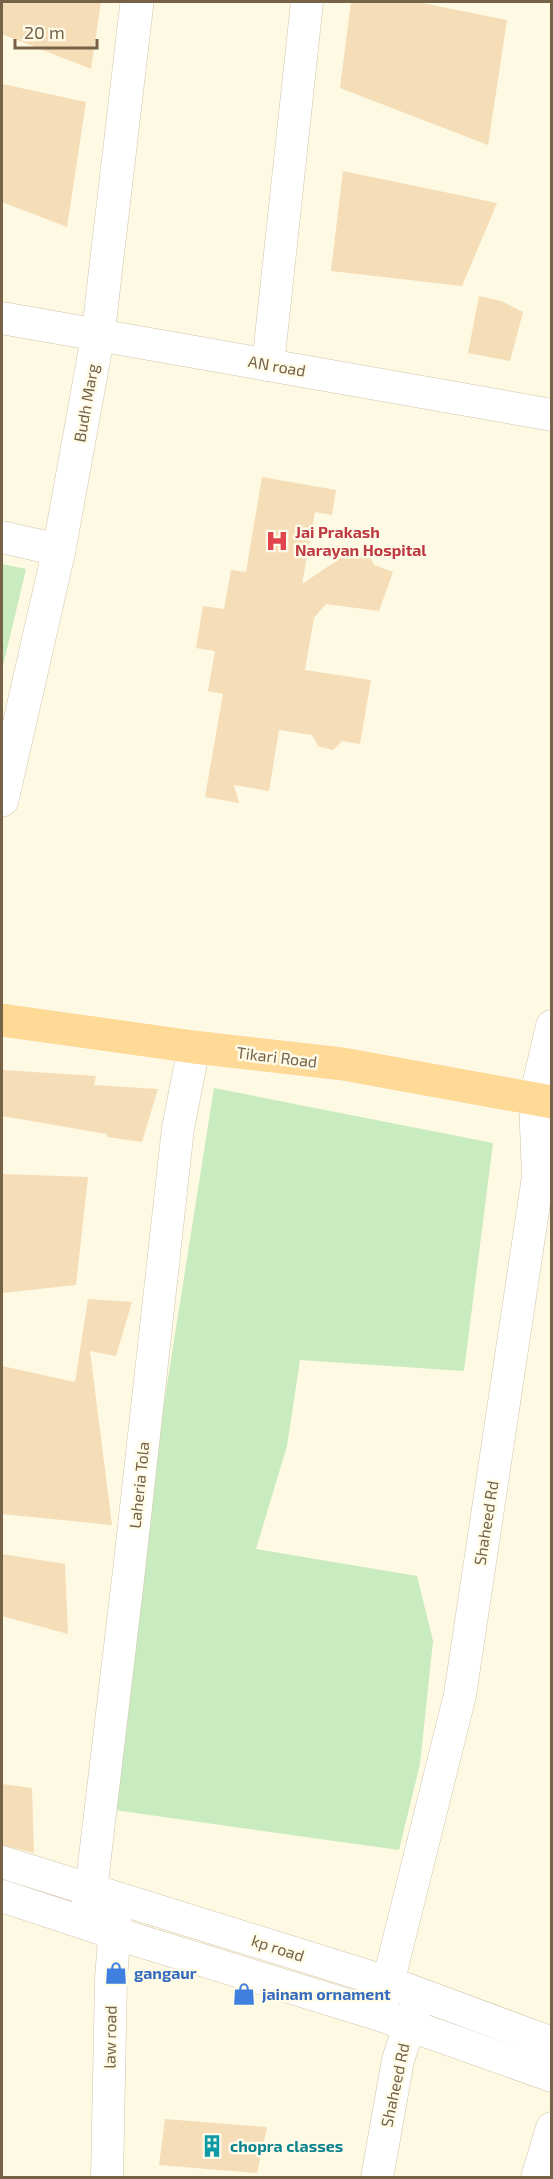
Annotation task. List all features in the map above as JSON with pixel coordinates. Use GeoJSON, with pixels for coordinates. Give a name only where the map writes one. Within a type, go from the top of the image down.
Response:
{"type":"FeatureCollection","features":[{"type":"Feature","properties":{"kind":"highway","name":"Tikari Road"},"geometry":{"type":"LineString","coordinates":[[2,1020],[194,1047],[343,1064],[543,1101]]}},
{"type":"Feature","properties":{"kind":"street","name":"Budh Marg"},"geometry":{"type":"LineString","coordinates":[[2,800],[59,550],[98,335],[137,2]]}},
{"type":"Feature","properties":{"kind":"street"},"geometry":{"type":"LineString","coordinates":[[268,365],[307,2]]}},
{"type":"Feature","properties":{"kind":"street","name":"AN road"},"geometry":{"type":"LineString","coordinates":[[2,318],[552,414]]}},
{"type":"Feature","properties":{"kind":"street"},"geometry":{"type":"LineString","coordinates":[[2,537],[59,550]]}},
{"type":"Feature","properties":{"kind":"street","name":"Shaheed Rd"},"geometry":{"type":"LineString","coordinates":[[377,2178],[398,2060],[390,1983],[460,1695],[538,1177],[543,1101],[552,1026]]}},
{"type":"Feature","properties":{"kind":"street","name":"Laheria Tola"},"geometry":{"type":"LineString","coordinates":[[84,1923],[105,1894],[130,1559],[178,1128],[194,1047]]}},
{"type":"Feature","properties":{"kind":"street","name":"kp road"},"geometry":{"type":"LineString","coordinates":[[2,1862],[390,1983],[552,2043]]}},
{"type":"Feature","properties":{"kind":"street","name":"law road"},"geometry":{"type":"LineString","coordinates":[[105,1894],[114,1934],[107,2178]]}},
{"type":"Feature","properties":{"kind":"street","name":"kp road"},"geometry":{"type":"LineString","coordinates":[[2,1896],[114,1934],[394,2020],[552,2076]]}},
{"type":"Feature","properties":{"kind":"street","name":"Shaheed Rd"},"geometry":{"type":"LineString","coordinates":[[394,2020],[420,1994]]}},
{"type":"Feature","properties":{"kind":"street"},"geometry":{"type":"LineString","coordinates":[[537,2178],[552,2128]]}},
{"type":"Feature","properties":{"kind":"green space"},"geometry":{"type":"Polygon","coordinates":[[[2,564],[26,569],[2,670],[2,564]]]}},
{"type":"Feature","properties":{"kind":"green space"},"geometry":{"type":"Polygon","coordinates":[[[214,1088],[493,1143],[464,1371],[300,1360],[287,1446],[256,1549],[417,1576],[433,1641],[420,1764],[399,1850],[100,1808],[214,1088]]]}},
{"type":"Feature","properties":{"kind":"building"},"geometry":{"type":"Polygon","coordinates":[[[2,2],[101,2],[91,69],[2,34],[2,2]]]}},
{"type":"Feature","properties":{"kind":"building"},"geometry":{"type":"Polygon","coordinates":[[[351,2],[417,2],[507,20],[488,145],[340,88],[351,2]]]}},
{"type":"Feature","properties":{"kind":"building"},"geometry":{"type":"Polygon","coordinates":[[[2,84],[86,102],[67,227],[2,202],[2,84]]]}},
{"type":"Feature","properties":{"kind":"building"},"geometry":{"type":"Polygon","coordinates":[[[343,171],[497,203],[462,286],[331,271],[343,171]]]}},
{"type":"Feature","properties":{"kind":"building"},"geometry":{"type":"Polygon","coordinates":[[[479,296],[501,301],[523,312],[510,361],[468,353],[479,296]]]}},
{"type":"Feature","properties":{"kind":"building"},"geometry":{"type":"Polygon","coordinates":[[[262,477],[336,490],[332,515],[315,512],[302,584],[348,553],[369,555],[374,565],[393,572],[379,611],[326,604],[314,618],[305,670],[371,680],[360,744],[342,741],[333,750],[318,746],[312,735],[279,730],[269,791],[234,785],[239,803],[205,797],[223,694],[208,691],[215,651],[196,648],[203,606],[224,609],[231,570],[246,572],[262,477]]]}},
{"type":"Feature","properties":{"kind":"building"},"geometry":{"type":"Polygon","coordinates":[[[2,1070],[96,1076],[94,1085],[158,1089],[142,1142],[2,1116],[2,1070]]]}},
{"type":"Feature","properties":{"kind":"building"},"geometry":{"type":"Polygon","coordinates":[[[2,1174],[88,1177],[76,1285],[2,1293],[2,1174]]]}},
{"type":"Feature","properties":{"kind":"building"},"geometry":{"type":"Polygon","coordinates":[[[88,1299],[132,1302],[116,1356],[90,1351],[112,1525],[2,1514],[2,1366],[75,1382],[88,1299]]]}},
{"type":"Feature","properties":{"kind":"building"},"geometry":{"type":"Polygon","coordinates":[[[2,1554],[65,1564],[68,1634],[2,1616],[2,1554]]]}},
{"type":"Feature","properties":{"kind":"building"},"geometry":{"type":"Polygon","coordinates":[[[2,1784],[32,1788],[34,1853],[2,1845],[2,1784]]]}},
{"type":"Feature","properties":{"kind":"building","name":"chopra classes"},"geometry":{"type":"Polygon","coordinates":[[[165,2119],[267,2127],[257,2173],[159,2165],[165,2119]]]}},
{"type":"Feature","properties":{"kind":"place","name":"Jai Prakash Narayan Hospital"},"geometry":{"type":"Point","coordinates":[277,541]}},
{"type":"Feature","properties":{"kind":"place","name":"gangaur"},"geometry":{"type":"Point","coordinates":[116,1973]}},
{"type":"Feature","properties":{"kind":"place","name":"jainam ornament"},"geometry":{"type":"Point","coordinates":[244,1994]}},
{"type":"Feature","properties":{"kind":"place","name":"chopra classes"},"geometry":{"type":"Point","coordinates":[212,2146]}}]}
